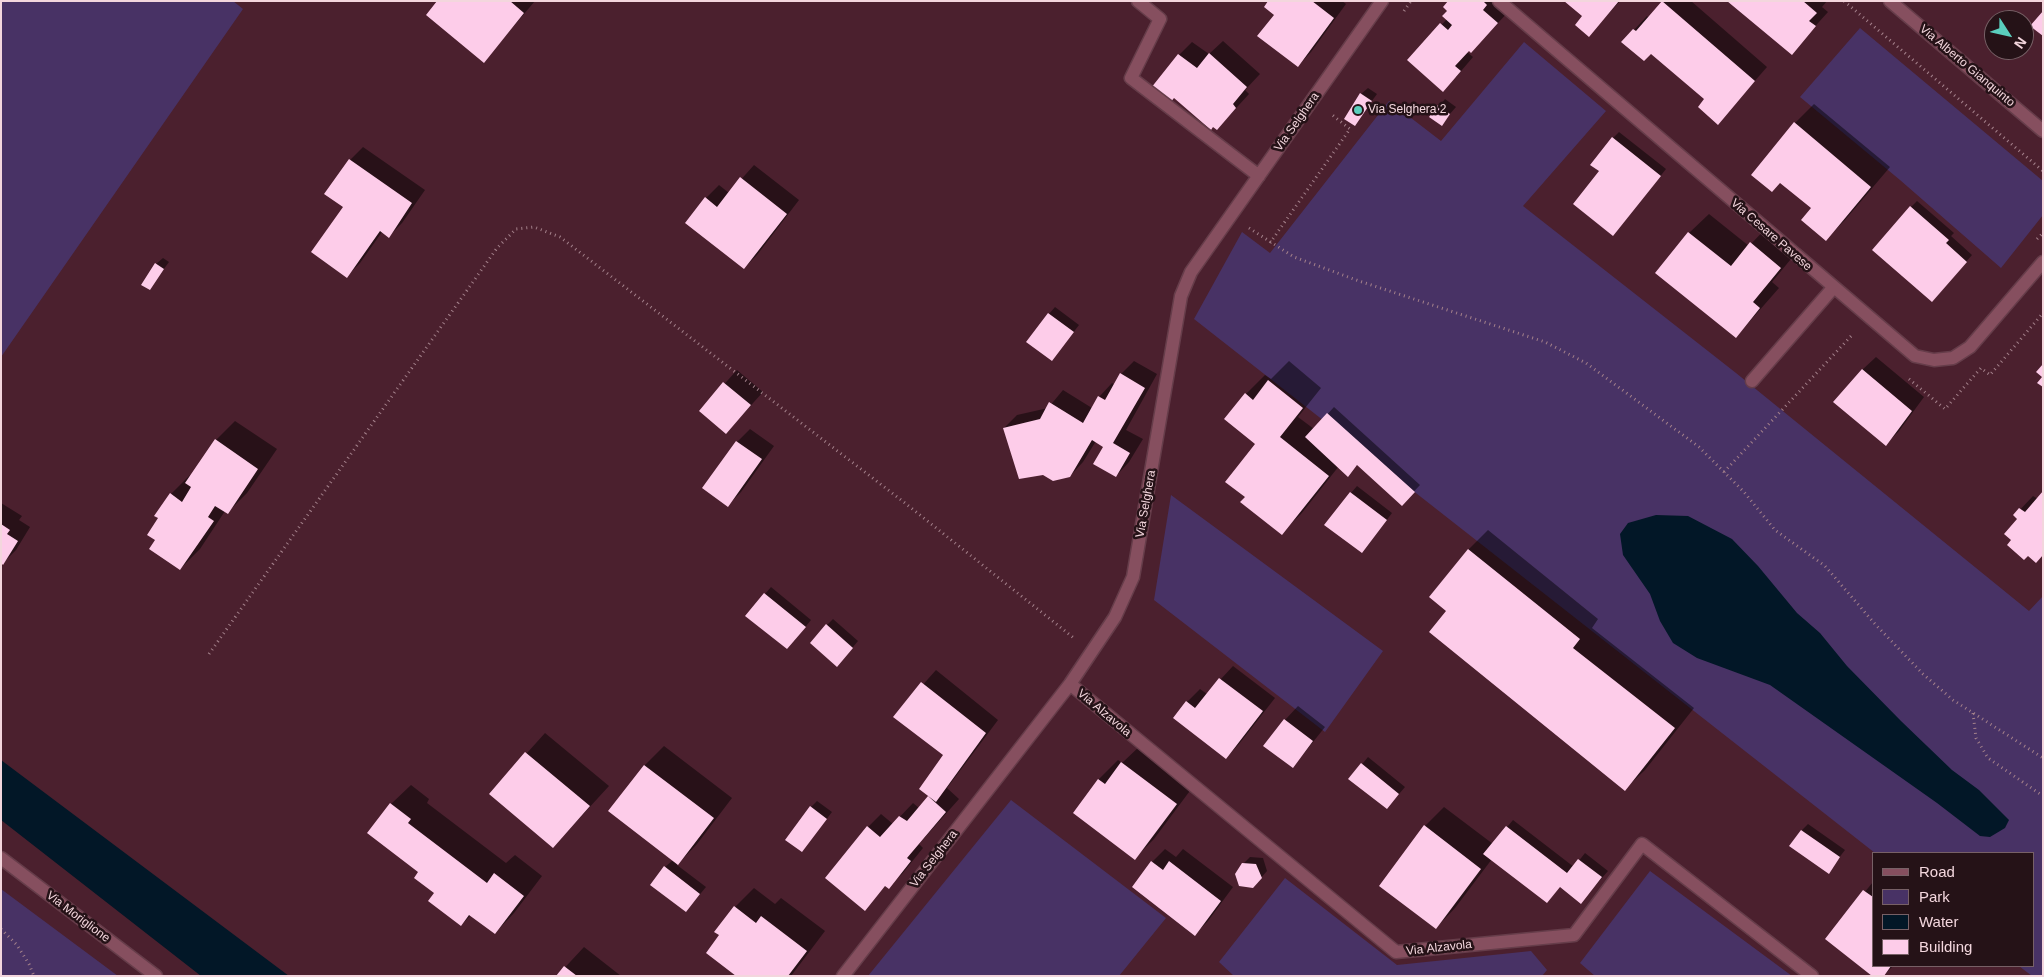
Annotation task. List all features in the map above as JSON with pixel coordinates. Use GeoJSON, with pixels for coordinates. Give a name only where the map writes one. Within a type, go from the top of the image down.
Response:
{"type":"FeatureCollection","features":[{"type":"Feature","properties":{"kind":"street"},"geometry":{"type":"LineString","coordinates":[[1138,1],[1160,19],[1131,78],[1259,176]]}},
{"type":"Feature","properties":{"kind":"street","name":"Via Selghera"},"geometry":{"type":"LineString","coordinates":[[843,976],[1070,684],[1115,617],[1133,577],[1181,296],[1191,272],[1382,1]]}},
{"type":"Feature","properties":{"kind":"street","name":"Via Cesare Pavese"},"geometry":{"type":"LineString","coordinates":[[1499,1],[1833,288],[1915,356],[1934,360],[1952,358],[1970,347],[2043,262]]}},
{"type":"Feature","properties":{"kind":"street","name":"Via Alberto Gianquinto"},"geometry":{"type":"LineString","coordinates":[[1890,1],[2043,131]]}},
{"type":"Feature","properties":{"kind":"street"},"geometry":{"type":"LineString","coordinates":[[1752,381],[1833,288]]}},
{"type":"Feature","properties":{"kind":"street","name":"Via Alzavola"},"geometry":{"type":"LineString","coordinates":[[1070,684],[1396,952],[1574,934],[1642,844],[1812,976]]}},
{"type":"Feature","properties":{"kind":"street","name":"Via Moriglione"},"geometry":{"type":"LineString","coordinates":[[1,858],[156,976]]}},
{"type":"Feature","properties":{"kind":"path"},"geometry":{"type":"LineString","coordinates":[[1400,17],[1411,1]]}},
{"type":"Feature","properties":{"kind":"path"},"geometry":{"type":"LineString","coordinates":[[1844,1],[2043,171]]}},
{"type":"Feature","properties":{"kind":"path"},"geometry":{"type":"LineString","coordinates":[[1270,243],[1350,129],[1331,114],[1337,106]]}},
{"type":"Feature","properties":{"kind":"path"},"geometry":{"type":"LineString","coordinates":[[1231,214],[1270,243],[1294,257],[1359,281],[1545,342],[1586,363],[1699,447],[1724,472],[1775,530],[1825,566],[1875,624],[1923,674],[1953,700],[2043,758]]}},
{"type":"Feature","properties":{"kind":"path"},"geometry":{"type":"LineString","coordinates":[[209,654],[497,248],[516,229],[534,227],[560,237],[905,503],[1091,652]]}},
{"type":"Feature","properties":{"kind":"path"},"geometry":{"type":"LineString","coordinates":[[2036,240],[2043,233]]}},
{"type":"Feature","properties":{"kind":"path"},"geometry":{"type":"LineString","coordinates":[[1907,378],[1945,409],[1981,368],[1990,375],[2043,314]]}},
{"type":"Feature","properties":{"kind":"path"},"geometry":{"type":"LineString","coordinates":[[1724,472],[1854,334],[1861,340]]}},
{"type":"Feature","properties":{"kind":"path"},"geometry":{"type":"LineString","coordinates":[[1973,712],[1976,738],[1988,758],[2043,796]]}},
{"type":"Feature","properties":{"kind":"path"},"geometry":{"type":"LineString","coordinates":[[1,929],[17,945],[30,964],[34,976]]}},
{"type":"Feature","properties":{"kind":"green space"},"geometry":{"type":"Polygon","coordinates":[[[1,1],[233,1],[243,9],[1,357],[1,1]]]}},
{"type":"Feature","properties":{"kind":"green space"},"geometry":{"type":"Polygon","coordinates":[[[1860,28],[2043,181],[2043,215],[2001,268],[1900,180],[1800,97],[1860,28]]]}},
{"type":"Feature","properties":{"kind":"green space"},"geometry":{"type":"Polygon","coordinates":[[[1524,42],[1606,111],[1523,206],[1736,373],[2029,611],[2043,596],[2043,976],[2032,976],[2020,967],[2034,967],[2034,852],[1874,852],[1194,319],[1242,232],[1270,253],[1389,101],[1441,141],[1524,42]]]}},
{"type":"Feature","properties":{"kind":"green space"},"geometry":{"type":"Polygon","coordinates":[[[1171,495],[1383,651],[1325,732],[1154,600],[1171,495]]]}},
{"type":"Feature","properties":{"kind":"green space"},"geometry":{"type":"Polygon","coordinates":[[[1011,800],[1166,918],[1119,976],[868,976],[1011,800]]]}},
{"type":"Feature","properties":{"kind":"green space"},"geometry":{"type":"Polygon","coordinates":[[[1650,871],[1792,976],[1595,976],[1580,963],[1650,871]]]}},
{"type":"Feature","properties":{"kind":"green space"},"geometry":{"type":"Polygon","coordinates":[[[1285,878],[1397,965],[1531,951],[1547,970],[1542,976],[1234,976],[1219,962],[1285,878]]]}},
{"type":"Feature","properties":{"kind":"green space"},"geometry":{"type":"Polygon","coordinates":[[[1,889],[118,976],[1,976],[1,889]]]}},
{"type":"Feature","properties":{"kind":"water"},"geometry":{"type":"Polygon","coordinates":[[[1656,515],[1688,516],[1732,539],[1758,566],[1797,613],[1820,633],[1847,666],[1901,721],[1952,770],[1979,790],[2009,820],[2005,828],[1990,837],[1980,836],[1937,803],[1770,685],[1697,658],[1673,643],[1660,621],[1650,594],[1623,555],[1620,534],[1628,523],[1656,515]]]}},
{"type":"Feature","properties":{"kind":"water"},"geometry":{"type":"Polygon","coordinates":[[[1,760],[289,976],[201,976],[1,820],[1,760]]]}},
{"type":"Feature","properties":{"kind":"building"},"geometry":{"type":"Polygon","coordinates":[[[437,1],[510,1],[524,13],[484,63],[426,15],[437,1]]]}},
{"type":"Feature","properties":{"kind":"building"},"geometry":{"type":"Polygon","coordinates":[[[1268,1],[1312,1],[1334,18],[1298,67],[1257,36],[1274,15],[1264,7],[1268,1]]]}},
{"type":"Feature","properties":{"kind":"building"},"geometry":{"type":"Polygon","coordinates":[[[1448,1],[1483,1],[1487,5],[1483,10],[1498,23],[1471,53],[1469,51],[1455,66],[1461,71],[1443,92],[1407,60],[1440,23],[1448,30],[1452,25],[1442,16],[1447,11],[1443,7],[1448,1]]]}},
{"type":"Feature","properties":{"kind":"building"},"geometry":{"type":"Polygon","coordinates":[[[1564,1],[1619,1],[1589,37],[1575,25],[1582,16],[1564,1]]]}},
{"type":"Feature","properties":{"kind":"building"},"geometry":{"type":"Polygon","coordinates":[[[1662,1],[1755,81],[1718,125],[1698,107],[1704,99],[1651,54],[1644,61],[1621,42],[1633,29],[1636,31],[1662,1]]]}},
{"type":"Feature","properties":{"kind":"building"},"geometry":{"type":"Polygon","coordinates":[[[1727,1],[1803,1],[1817,13],[1809,21],[1816,26],[1792,55],[1727,1]]]}},
{"type":"Feature","properties":{"kind":"building"},"geometry":{"type":"Polygon","coordinates":[[[2043,11],[2043,36],[2034,29],[2034,21],[2043,11]]]}},
{"type":"Feature","properties":{"kind":"building"},"geometry":{"type":"Polygon","coordinates":[[[1209,53],[1247,87],[1233,104],[1236,108],[1217,130],[1213,127],[1211,130],[1174,98],[1170,103],[1151,88],[1178,54],[1197,68],[1209,53]]]}},
{"type":"Feature","properties":{"kind":"building","name":"Via Selghera 2"},"geometry":{"type":"Polygon","coordinates":[[[1360,93],[1372,101],[1355,126],[1344,119],[1360,93]]]}},
{"type":"Feature","properties":{"kind":"building"},"geometry":{"type":"Polygon","coordinates":[[[1438,105],[1450,114],[1442,126],[1429,117],[1438,105]]]}},
{"type":"Feature","properties":{"kind":"building"},"geometry":{"type":"Polygon","coordinates":[[[1794,122],[1871,187],[1826,241],[1801,220],[1811,208],[1780,183],[1772,192],[1751,175],[1794,122]]]}},
{"type":"Feature","properties":{"kind":"building"},"geometry":{"type":"Polygon","coordinates":[[[1612,137],[1661,176],[1613,236],[1573,204],[1599,171],[1590,165],[1612,137]]]}},
{"type":"Feature","properties":{"kind":"building"},"geometry":{"type":"Polygon","coordinates":[[[349,159],[412,203],[389,238],[380,231],[347,278],[311,252],[343,207],[324,194],[349,159]]]}},
{"type":"Feature","properties":{"kind":"building"},"geometry":{"type":"Polygon","coordinates":[[[740,177],[787,214],[744,269],[685,223],[705,197],[717,207],[740,177]]]}},
{"type":"Feature","properties":{"kind":"building"},"geometry":{"type":"Polygon","coordinates":[[[1910,206],[1949,240],[1946,243],[1967,262],[1932,302],[1872,250],[1910,206]]]}},
{"type":"Feature","properties":{"kind":"building"},"geometry":{"type":"Polygon","coordinates":[[[1688,232],[1731,266],[1750,242],[1781,268],[1753,302],[1760,308],[1736,338],[1655,273],[1688,232]]]}},
{"type":"Feature","properties":{"kind":"building"},"geometry":{"type":"Polygon","coordinates":[[[155,263],[164,269],[150,290],[141,285],[155,263]]]}},
{"type":"Feature","properties":{"kind":"building"},"geometry":{"type":"Polygon","coordinates":[[[1048,313],[1074,332],[1052,361],[1026,342],[1048,313]]]}},
{"type":"Feature","properties":{"kind":"building"},"geometry":{"type":"Polygon","coordinates":[[[2043,364],[2043,387],[2037,383],[2042,377],[2036,372],[2043,364]]]}},
{"type":"Feature","properties":{"kind":"building"},"geometry":{"type":"Polygon","coordinates":[[[1862,369],[1912,411],[1886,446],[1833,402],[1862,369]]]}},
{"type":"Feature","properties":{"kind":"building"},"geometry":{"type":"Polygon","coordinates":[[[1120,373],[1145,388],[1113,443],[1130,453],[1116,477],[1093,464],[1103,447],[1092,440],[1070,477],[1053,481],[1043,475],[1019,479],[1003,428],[1040,419],[1049,402],[1083,423],[1098,396],[1105,400],[1120,373]]]}},
{"type":"Feature","properties":{"kind":"building"},"geometry":{"type":"Polygon","coordinates":[[[1268,380],[1303,408],[1280,437],[1329,476],[1282,535],[1240,502],[1245,497],[1225,482],[1255,444],[1224,419],[1245,393],[1253,400],[1268,380]]]}},
{"type":"Feature","properties":{"kind":"building"},"geometry":{"type":"Polygon","coordinates":[[[723,382],[751,405],[726,434],[699,411],[723,382]]]}},
{"type":"Feature","properties":{"kind":"building"},"geometry":{"type":"Polygon","coordinates":[[[1327,413],[1415,492],[1402,506],[1357,465],[1348,477],[1305,437],[1327,413]]]}},
{"type":"Feature","properties":{"kind":"building"},"geometry":{"type":"Polygon","coordinates":[[[215,439],[258,469],[228,514],[215,506],[208,517],[214,521],[180,570],[149,549],[155,540],[147,535],[158,518],[154,516],[170,493],[182,502],[191,487],[185,483],[215,439]]]}},
{"type":"Feature","properties":{"kind":"building"},"geometry":{"type":"Polygon","coordinates":[[[736,441],[762,459],[728,507],[702,488],[736,441]]]}},
{"type":"Feature","properties":{"kind":"building"},"geometry":{"type":"Polygon","coordinates":[[[2043,491],[2043,555],[2036,563],[2028,556],[2024,560],[2007,545],[2011,540],[2004,534],[2017,519],[2013,515],[2019,508],[2025,512],[2043,491]]]}},
{"type":"Feature","properties":{"kind":"building"},"geometry":{"type":"Polygon","coordinates":[[[1350,492],[1387,520],[1362,553],[1324,525],[1350,492]]]}},
{"type":"Feature","properties":{"kind":"building"},"geometry":{"type":"Polygon","coordinates":[[[1,524],[10,530],[7,534],[18,541],[3,565],[1,563],[1,524]]]}},
{"type":"Feature","properties":{"kind":"building"},"geometry":{"type":"Polygon","coordinates":[[[1468,549],[1580,639],[1573,648],[1675,728],[1625,791],[1429,632],[1446,611],[1429,597],[1468,549]]]}},
{"type":"Feature","properties":{"kind":"building"},"geometry":{"type":"Polygon","coordinates":[[[764,593],[806,627],[787,649],[745,616],[764,593]]]}},
{"type":"Feature","properties":{"kind":"building"},"geometry":{"type":"Polygon","coordinates":[[[826,624],[853,648],[837,667],[810,643],[826,624]]]}},
{"type":"Feature","properties":{"kind":"building"},"geometry":{"type":"Polygon","coordinates":[[[1219,678],[1263,711],[1226,759],[1173,718],[1186,701],[1195,708],[1219,678]]]}},
{"type":"Feature","properties":{"kind":"building"},"geometry":{"type":"Polygon","coordinates":[[[921,682],[986,733],[936,802],[919,789],[943,755],[893,717],[921,682]]]}},
{"type":"Feature","properties":{"kind":"building"},"geometry":{"type":"Polygon","coordinates":[[[1284,719],[1313,741],[1293,768],[1263,746],[1284,719]]]}},
{"type":"Feature","properties":{"kind":"building"},"geometry":{"type":"Polygon","coordinates":[[[525,752],[590,806],[553,848],[489,794],[525,752]]]}},
{"type":"Feature","properties":{"kind":"building"},"geometry":{"type":"Polygon","coordinates":[[[1121,762],[1177,804],[1135,860],[1073,813],[1098,779],[1105,784],[1121,762]]]}},
{"type":"Feature","properties":{"kind":"building"},"geometry":{"type":"Polygon","coordinates":[[[1361,763],[1399,794],[1387,809],[1348,779],[1361,763]]]}},
{"type":"Feature","properties":{"kind":"building"},"geometry":{"type":"Polygon","coordinates":[[[644,765],[714,818],[678,865],[608,811],[644,765]]]}},
{"type":"Feature","properties":{"kind":"building"},"geometry":{"type":"Polygon","coordinates":[[[928,796],[946,812],[907,858],[911,861],[889,889],[885,886],[865,911],[825,878],[867,826],[880,837],[899,816],[907,821],[928,796]]]}},
{"type":"Feature","properties":{"kind":"building"},"geometry":{"type":"Polygon","coordinates":[[[390,803],[411,819],[408,823],[487,883],[494,873],[524,896],[495,934],[469,915],[461,926],[428,901],[434,893],[414,878],[418,872],[367,833],[390,803]]]}},
{"type":"Feature","properties":{"kind":"building"},"geometry":{"type":"Polygon","coordinates":[[[810,806],[827,819],[802,852],[785,840],[810,806]]]}},
{"type":"Feature","properties":{"kind":"building"},"geometry":{"type":"Polygon","coordinates":[[[1424,825],[1481,869],[1436,929],[1379,886],[1424,825]]]}},
{"type":"Feature","properties":{"kind":"building"},"geometry":{"type":"Polygon","coordinates":[[[1506,826],[1567,873],[1578,859],[1602,877],[1581,904],[1560,887],[1547,903],[1483,854],[1506,826]]]}},
{"type":"Feature","properties":{"kind":"building"},"geometry":{"type":"Polygon","coordinates":[[[1801,830],[1840,857],[1829,874],[1789,846],[1801,830]]]}},
{"type":"Feature","properties":{"kind":"building"},"geometry":{"type":"Polygon","coordinates":[[[1151,861],[1163,870],[1169,861],[1221,901],[1195,936],[1132,887],[1151,861]]]}},
{"type":"Feature","properties":{"kind":"building"},"geometry":{"type":"Polygon","coordinates":[[[1242,863],[1256,864],[1262,878],[1253,888],[1239,886],[1235,874],[1242,863]]]}},
{"type":"Feature","properties":{"kind":"building"},"geometry":{"type":"Polygon","coordinates":[[[664,866],[700,894],[686,912],[650,885],[664,866]]]}},
{"type":"Feature","properties":{"kind":"building"},"geometry":{"type":"Polygon","coordinates":[[[1863,890],[1872,896],[1872,967],[1890,967],[1884,976],[1872,976],[1825,939],[1863,890]]]}},
{"type":"Feature","properties":{"kind":"building"},"geometry":{"type":"Polygon","coordinates":[[[734,906],[756,923],[761,916],[807,951],[788,976],[736,976],[706,953],[719,935],[714,932],[734,906]]]}},
{"type":"Feature","properties":{"kind":"building"},"geometry":{"type":"Polygon","coordinates":[[[564,966],[577,976],[556,976],[564,966]]]}},
{"type":"Feature","properties":{"kind":"place","name":"Via Selghera 2"},"geometry":{"type":"Point","coordinates":[1358,110]}}]}
